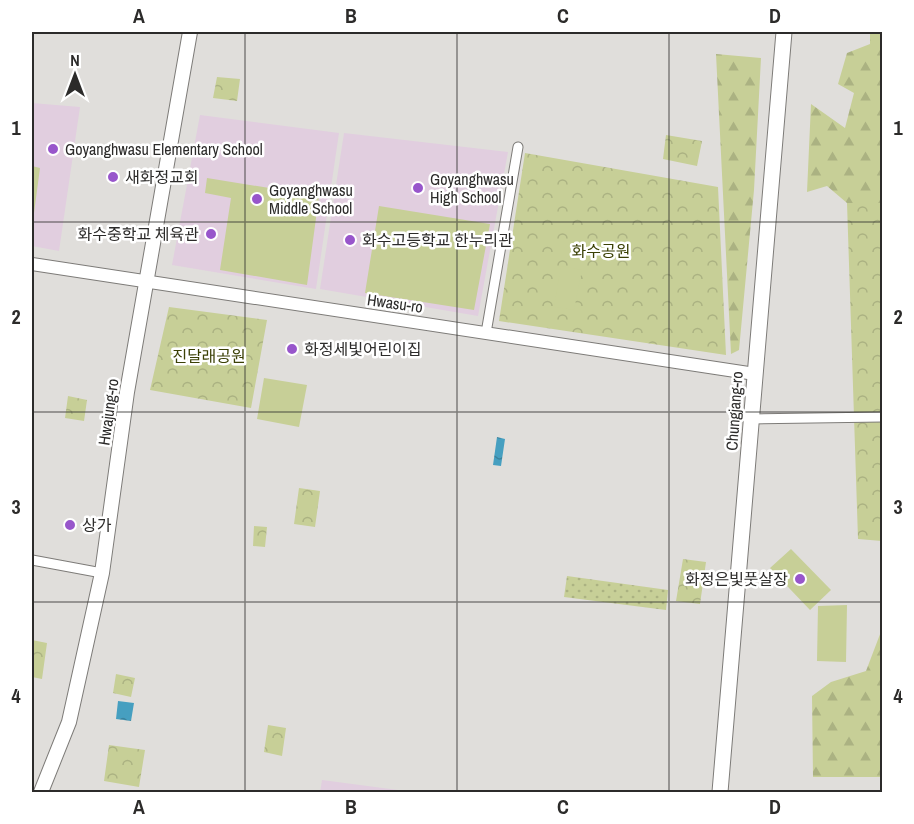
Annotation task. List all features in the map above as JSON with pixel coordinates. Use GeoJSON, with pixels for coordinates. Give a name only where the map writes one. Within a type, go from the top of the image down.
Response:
{"type":"FeatureCollection","features":[{"type":"Feature","properties":{"kind":"main road","name":"Hwajung-ro"},"geometry":{"type":"LineString","coordinates":[[41,792],[69,722],[102,573],[127,392],[190,32]]}},
{"type":"Feature","properties":{"kind":"main road","name":"Chungjang-ro"},"geometry":{"type":"LineString","coordinates":[[720,792],[784,32]]}},
{"type":"Feature","properties":{"kind":"street"},"geometry":{"type":"LineString","coordinates":[[486,333],[518,147]]}},
{"type":"Feature","properties":{"kind":"street","name":"Hwasu-ro"},"geometry":{"type":"LineString","coordinates":[[32,264],[754,374]]}},
{"type":"Feature","properties":{"kind":"street"},"geometry":{"type":"LineString","coordinates":[[751,419],[882,417]]}},
{"type":"Feature","properties":{"kind":"street"},"geometry":{"type":"LineString","coordinates":[[32,560],[102,573]]}},
{"type":"Feature","properties":{"kind":"shaded area","name":"Goyanghwasu Elementary School"},"geometry":{"type":"Polygon","coordinates":[[[32,103],[80,107],[59,251],[32,246],[32,103]]]}},
{"type":"Feature","properties":{"kind":"shaded area","name":"Goyanghwasu Middle School"},"geometry":{"type":"Polygon","coordinates":[[[200,115],[339,133],[316,289],[172,265],[200,115]]]}},
{"type":"Feature","properties":{"kind":"shaded area","name":"Goyanghwasu High School"},"geometry":{"type":"Polygon","coordinates":[[[344,133],[508,152],[478,316],[320,289],[344,133]]]}},
{"type":"Feature","properties":{"kind":"shaded area"},"geometry":{"type":"Polygon","coordinates":[[[322,780],[413,792],[320,792],[322,780]]]}},
{"type":"Feature","properties":{"kind":"green space"},"geometry":{"type":"Polygon","coordinates":[[[870,32],[882,32],[882,203],[847,203],[827,186],[807,192],[811,104],[845,128],[854,93],[838,84],[847,53],[870,44],[870,32]]]}},
{"type":"Feature","properties":{"kind":"green space"},"geometry":{"type":"Polygon","coordinates":[[[716,54],[761,58],[754,190],[739,350],[731,354],[716,54]]]}},
{"type":"Feature","properties":{"kind":"green space"},"geometry":{"type":"Polygon","coordinates":[[[217,77],[240,79],[237,101],[213,98],[217,77]]]}},
{"type":"Feature","properties":{"kind":"green space"},"geometry":{"type":"Polygon","coordinates":[[[666,135],[702,141],[697,166],[663,159],[666,135]]]}},
{"type":"Feature","properties":{"kind":"green space","name":"화수공원"},"geometry":{"type":"Polygon","coordinates":[[[525,153],[718,187],[726,355],[499,321],[525,153]]]}},
{"type":"Feature","properties":{"kind":"green space"},"geometry":{"type":"Polygon","coordinates":[[[32,166],[40,168],[32,228],[32,166]]]}},
{"type":"Feature","properties":{"kind":"green space"},"geometry":{"type":"Polygon","coordinates":[[[207,178],[319,196],[307,285],[220,270],[231,198],[205,193],[207,178]]]}},
{"type":"Feature","properties":{"kind":"green space"},"geometry":{"type":"Polygon","coordinates":[[[847,203],[882,203],[882,541],[858,539],[847,203]]]}},
{"type":"Feature","properties":{"kind":"green space"},"geometry":{"type":"Polygon","coordinates":[[[379,206],[490,224],[474,310],[365,293],[379,206]]]}},
{"type":"Feature","properties":{"kind":"green space"},"geometry":{"type":"Polygon","coordinates":[[[561,266],[582,270],[574,310],[554,307],[561,266]]]}},
{"type":"Feature","properties":{"kind":"green space","name":"진달래공원"},"geometry":{"type":"Polygon","coordinates":[[[169,307],[267,320],[251,408],[150,390],[169,307]]]}},
{"type":"Feature","properties":{"kind":"green space"},"geometry":{"type":"Polygon","coordinates":[[[264,378],[307,385],[299,427],[257,419],[264,378]]]}},
{"type":"Feature","properties":{"kind":"green space"},"geometry":{"type":"Polygon","coordinates":[[[68,396],[87,400],[84,421],[65,418],[68,396]]]}},
{"type":"Feature","properties":{"kind":"green space"},"geometry":{"type":"Polygon","coordinates":[[[299,488],[320,491],[315,527],[294,524],[299,488]]]}},
{"type":"Feature","properties":{"kind":"green space"},"geometry":{"type":"Polygon","coordinates":[[[254,526],[267,527],[265,547],[253,546],[254,526]]]}},
{"type":"Feature","properties":{"kind":"green space","name":"화정은빛풋살장"},"geometry":{"type":"Polygon","coordinates":[[[791,549],[831,590],[810,610],[770,568],[791,549]]]}},
{"type":"Feature","properties":{"kind":"green space"},"geometry":{"type":"Polygon","coordinates":[[[683,559],[706,562],[700,604],[676,601],[683,559]]]}},
{"type":"Feature","properties":{"kind":"green space"},"geometry":{"type":"Polygon","coordinates":[[[567,576],[668,590],[666,610],[564,597],[567,576]]]}},
{"type":"Feature","properties":{"kind":"green space","name":"화정은빛풋살장"},"geometry":{"type":"Polygon","coordinates":[[[847,605],[846,662],[817,661],[818,606],[847,605]]]}},
{"type":"Feature","properties":{"kind":"green space"},"geometry":{"type":"Polygon","coordinates":[[[882,629],[882,777],[813,777],[812,696],[831,682],[866,671],[882,629]]]}},
{"type":"Feature","properties":{"kind":"green space"},"geometry":{"type":"Polygon","coordinates":[[[32,640],[47,643],[42,679],[32,677],[32,640]]]}},
{"type":"Feature","properties":{"kind":"green space"},"geometry":{"type":"Polygon","coordinates":[[[116,674],[135,678],[131,697],[113,693],[116,674]]]}},
{"type":"Feature","properties":{"kind":"green space"},"geometry":{"type":"Polygon","coordinates":[[[268,725],[286,728],[282,756],[264,752],[268,725]]]}},
{"type":"Feature","properties":{"kind":"green space"},"geometry":{"type":"Polygon","coordinates":[[[109,745],[145,750],[139,787],[104,781],[109,745]]]}},
{"type":"Feature","properties":{"kind":"water"},"geometry":{"type":"Polygon","coordinates":[[[497,437],[505,439],[501,466],[493,465],[497,437]]]}},
{"type":"Feature","properties":{"kind":"water"},"geometry":{"type":"Polygon","coordinates":[[[118,701],[134,703],[131,721],[116,719],[118,701]]]}},
{"type":"Feature","properties":{"kind":"place","name":"Goyanghwasu Elementary School"},"geometry":{"type":"Point","coordinates":[53,149]}},
{"type":"Feature","properties":{"kind":"place","name":"새화정교회"},"geometry":{"type":"Point","coordinates":[113,177]}},
{"type":"Feature","properties":{"kind":"place","name":"Goyanghwasu High School"},"geometry":{"type":"Point","coordinates":[418,188]}},
{"type":"Feature","properties":{"kind":"place","name":"Goyanghwasu Middle School"},"geometry":{"type":"Point","coordinates":[257,199]}},
{"type":"Feature","properties":{"kind":"place","name":"화수중학교 체육관"},"geometry":{"type":"Point","coordinates":[211,234]}},
{"type":"Feature","properties":{"kind":"place","name":"화수고등학교 한누리관"},"geometry":{"type":"Point","coordinates":[350,240]}},
{"type":"Feature","properties":{"kind":"place","name":"화정세빛어린이집"},"geometry":{"type":"Point","coordinates":[292,349]}},
{"type":"Feature","properties":{"kind":"place","name":"상가"},"geometry":{"type":"Point","coordinates":[70,525]}},
{"type":"Feature","properties":{"kind":"place","name":"화정은빛풋살장"},"geometry":{"type":"Point","coordinates":[800,579]}}]}
